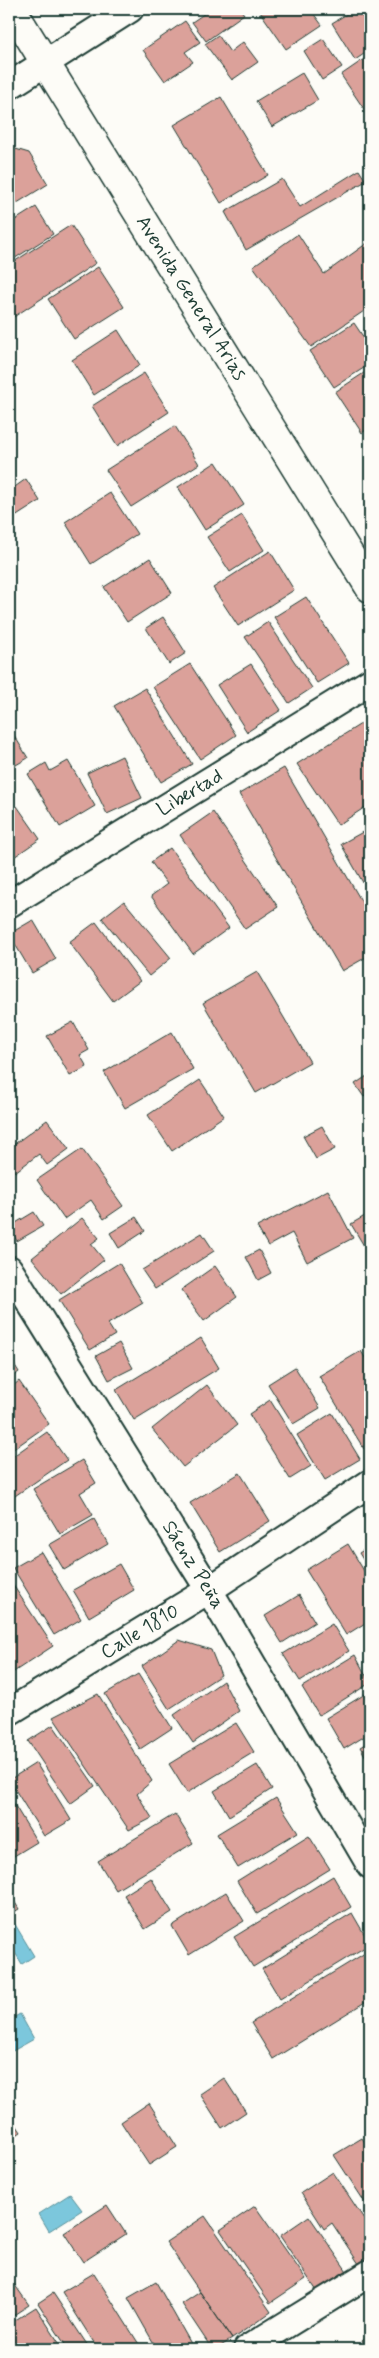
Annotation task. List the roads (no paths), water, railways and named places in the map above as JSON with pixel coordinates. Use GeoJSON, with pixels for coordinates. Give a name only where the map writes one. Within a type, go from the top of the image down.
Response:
{"type":"FeatureCollection","features":[{"type":"Feature","properties":{"kind":"main road","name":"Avenida General Arias"},"geometry":{"type":"LineString","coordinates":[[12,9],[370,588]]}},
{"type":"Feature","properties":{"kind":"street"},"geometry":{"type":"LineString","coordinates":[[9,86],[130,9]]}},
{"type":"Feature","properties":{"kind":"street","name":"Libertad"},"geometry":{"type":"LineString","coordinates":[[9,904],[370,682]]}},
{"type":"Feature","properties":{"kind":"street","name":"Sáenz Peña"},"geometry":{"type":"LineString","coordinates":[[9,1269],[209,1590],[370,1865]]}},
{"type":"Feature","properties":{"kind":"street","name":"Calle 1810"},"geometry":{"type":"LineString","coordinates":[[9,1712],[209,1590],[370,1483]]}},
{"type":"Feature","properties":{"kind":"street"},"geometry":{"type":"LineString","coordinates":[[247,2349],[370,2273]]}},
{"type":"Feature","properties":{"kind":"water"},"geometry":{"type":"Polygon","coordinates":[[[13,1921],[34,1956],[22,1964],[9,1943],[9,1923],[13,1921]]]}},
{"type":"Feature","properties":{"kind":"water"},"geometry":{"type":"Polygon","coordinates":[[[20,2014],[34,2039],[9,2053],[9,2020],[20,2014]]]}},
{"type":"Feature","properties":{"kind":"water"},"geometry":{"type":"Polygon","coordinates":[[[70,2194],[82,2210],[49,2231],[39,2214],[70,2194]]]}}]}
